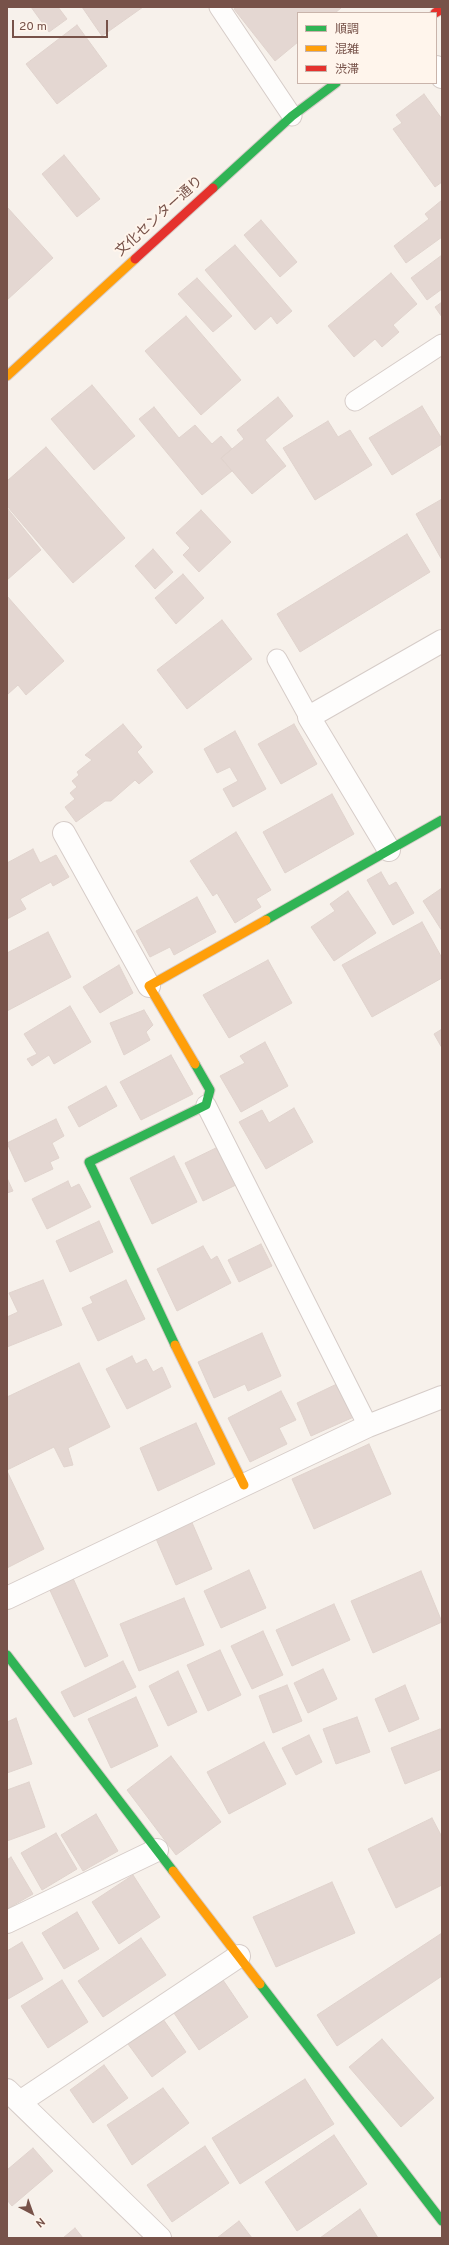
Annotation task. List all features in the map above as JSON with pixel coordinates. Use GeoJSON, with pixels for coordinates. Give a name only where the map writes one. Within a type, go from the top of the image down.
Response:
{"type":"FeatureCollection","features":[{"type":"Feature","properties":{"kind":"main road","name":"文化センター通り"},"geometry":{"type":"LineString","coordinates":[[7,376],[292,116],[335,84]]}},
{"type":"Feature","properties":{"kind":"main road"},"geometry":{"type":"LineString","coordinates":[[244,1485],[161,1316],[89,1162],[206,1105],[210,1090],[149,986],[390,850],[439,827]]}},
{"type":"Feature","properties":{"kind":"main road"},"geometry":{"type":"LineString","coordinates":[[7,1655],[442,2221]]}},
{"type":"Feature","properties":{"kind":"street"},"geometry":{"type":"LineString","coordinates":[[390,850],[309,717],[442,641]]}},
{"type":"Feature","properties":{"kind":"street"},"geometry":{"type":"LineString","coordinates":[[64,833],[149,986]]}},
{"type":"Feature","properties":{"kind":"street"},"geometry":{"type":"LineString","coordinates":[[7,1598],[368,1426],[442,1397]]}},
{"type":"Feature","properties":{"kind":"street"},"geometry":{"type":"LineString","coordinates":[[7,1922],[157,1850]]}},
{"type":"Feature","properties":{"kind":"street"},"geometry":{"type":"LineString","coordinates":[[160,2238],[13,2096],[239,1956]]}},
{"type":"Feature","properties":{"kind":"lane"},"geometry":{"type":"LineString","coordinates":[[219,7],[292,116]]}},
{"type":"Feature","properties":{"kind":"lane"},"geometry":{"type":"LineString","coordinates":[[355,401],[442,344]]}},
{"type":"Feature","properties":{"kind":"lane"},"geometry":{"type":"LineString","coordinates":[[277,659],[309,717]]}},
{"type":"Feature","properties":{"kind":"lane"},"geometry":{"type":"LineString","coordinates":[[206,1105],[368,1426]]}},
{"type":"Feature","properties":{"kind":"building"},"geometry":{"type":"Polygon","coordinates":[[[31,7],[58,7],[67,19],[49,32],[31,7]]]}},
{"type":"Feature","properties":{"kind":"building"},"geometry":{"type":"Polygon","coordinates":[[[82,7],[143,7],[102,36],[82,7]]]}},
{"type":"Feature","properties":{"kind":"building"},"geometry":{"type":"Polygon","coordinates":[[[237,7],[341,7],[336,12],[297,12],[297,43],[275,61],[234,9],[237,7]]]}},
{"type":"Feature","properties":{"kind":"building"},"geometry":{"type":"Polygon","coordinates":[[[77,25],[107,66],[57,104],[26,64],[77,25]]]}},
{"type":"Feature","properties":{"kind":"building"},"geometry":{"type":"Polygon","coordinates":[[[424,94],[442,119],[442,182],[435,187],[393,129],[402,123],[396,115],[424,94]]]}},
{"type":"Feature","properties":{"kind":"building"},"geometry":{"type":"Polygon","coordinates":[[[64,155],[100,199],[77,217],[42,174],[64,155]]]}},
{"type":"Feature","properties":{"kind":"building"},"geometry":{"type":"Polygon","coordinates":[[[442,200],[442,237],[406,263],[394,246],[429,219],[425,214],[442,200]]]}},
{"type":"Feature","properties":{"kind":"building"},"geometry":{"type":"Polygon","coordinates":[[[7,207],[53,258],[7,300],[7,207]]]}},
{"type":"Feature","properties":{"kind":"building"},"geometry":{"type":"Polygon","coordinates":[[[261,220],[297,262],[280,277],[244,235],[261,220]]]}},
{"type":"Feature","properties":{"kind":"building"},"geometry":{"type":"Polygon","coordinates":[[[235,245],[292,311],[277,324],[271,316],[255,330],[205,270],[235,245]]]}},
{"type":"Feature","properties":{"kind":"building"},"geometry":{"type":"Polygon","coordinates":[[[442,255],[442,289],[427,300],[411,278],[442,255]]]}},
{"type":"Feature","properties":{"kind":"building"},"geometry":{"type":"Polygon","coordinates":[[[391,273],[417,304],[393,325],[399,332],[382,347],[375,339],[354,357],[328,326],[391,273]]]}},
{"type":"Feature","properties":{"kind":"building"},"geometry":{"type":"Polygon","coordinates":[[[197,278],[232,316],[213,332],[178,294],[197,278]]]}},
{"type":"Feature","properties":{"kind":"building"},"geometry":{"type":"Polygon","coordinates":[[[442,302],[442,317],[435,307],[442,302]]]}},
{"type":"Feature","properties":{"kind":"building"},"geometry":{"type":"Polygon","coordinates":[[[186,316],[241,380],[201,415],[145,351],[186,316]]]}},
{"type":"Feature","properties":{"kind":"building"},"geometry":{"type":"Polygon","coordinates":[[[92,385],[135,436],[94,470],[51,419],[92,385]]]}},
{"type":"Feature","properties":{"kind":"building"},"geometry":{"type":"Polygon","coordinates":[[[278,397],[293,416],[265,440],[286,466],[252,494],[221,458],[244,439],[237,430],[278,397]]]}},
{"type":"Feature","properties":{"kind":"building"},"geometry":{"type":"Polygon","coordinates":[[[422,406],[442,439],[442,444],[392,475],[369,438],[422,406]]]}},
{"type":"Feature","properties":{"kind":"building"},"geometry":{"type":"Polygon","coordinates":[[[154,407],[179,438],[195,425],[212,444],[221,436],[232,449],[221,458],[232,471],[202,495],[139,419],[154,407]]]}},
{"type":"Feature","properties":{"kind":"building"},"geometry":{"type":"Polygon","coordinates":[[[328,421],[338,437],[350,430],[372,465],[315,500],[283,448],[328,421]]]}},
{"type":"Feature","properties":{"kind":"building"},"geometry":{"type":"Polygon","coordinates":[[[46,447],[125,538],[73,583],[7,506],[7,481],[46,447]]]}},
{"type":"Feature","properties":{"kind":"building"},"geometry":{"type":"Polygon","coordinates":[[[442,499],[442,560],[416,514],[442,499]]]}},
{"type":"Feature","properties":{"kind":"building"},"geometry":{"type":"Polygon","coordinates":[[[7,508],[41,550],[7,580],[7,508]]]}},
{"type":"Feature","properties":{"kind":"building"},"geometry":{"type":"Polygon","coordinates":[[[201,510],[231,542],[199,572],[183,555],[190,548],[176,533],[201,510]]]}},
{"type":"Feature","properties":{"kind":"building"},"geometry":{"type":"Polygon","coordinates":[[[407,534],[430,572],[300,652],[277,614],[407,534]]]}},
{"type":"Feature","properties":{"kind":"building"},"geometry":{"type":"Polygon","coordinates":[[[153,549],[173,572],[155,589],[135,566],[153,549]]]}},
{"type":"Feature","properties":{"kind":"building"},"geometry":{"type":"Polygon","coordinates":[[[183,574],[204,598],[176,624],[155,598],[183,574]]]}},
{"type":"Feature","properties":{"kind":"building"},"geometry":{"type":"Polygon","coordinates":[[[7,596],[64,661],[26,695],[18,685],[8,694],[7,692],[7,596]]]}},
{"type":"Feature","properties":{"kind":"building"},"geometry":{"type":"Polygon","coordinates":[[[222,620],[252,659],[187,709],[157,670],[222,620]]]}},
{"type":"Feature","properties":{"kind":"building"},"geometry":{"type":"Polygon","coordinates":[[[123,724],[142,747],[137,752],[153,772],[139,784],[135,780],[111,801],[105,801],[76,822],[65,807],[75,799],[70,793],[77,787],[72,781],[79,775],[77,772],[92,760],[85,755],[123,724]]]}},
{"type":"Feature","properties":{"kind":"building"},"geometry":{"type":"Polygon","coordinates":[[[294,724],[317,764],[281,784],[258,744],[294,724]]]}},
{"type":"Feature","properties":{"kind":"building"},"geometry":{"type":"Polygon","coordinates":[[[235,731],[266,789],[233,807],[223,789],[238,781],[230,767],[217,773],[204,749],[235,731]]]}},
{"type":"Feature","properties":{"kind":"building"},"geometry":{"type":"Polygon","coordinates":[[[332,794],[354,834],[285,873],[263,832],[332,794]]]}},
{"type":"Feature","properties":{"kind":"building"},"geometry":{"type":"Polygon","coordinates":[[[236,832],[271,890],[256,899],[261,907],[235,923],[217,893],[213,896],[190,861],[236,832]]]}},
{"type":"Feature","properties":{"kind":"building"},"geometry":{"type":"Polygon","coordinates":[[[33,849],[40,863],[56,855],[69,877],[53,886],[51,882],[20,899],[26,909],[7,919],[7,863],[33,849]]]}},
{"type":"Feature","properties":{"kind":"building"},"geometry":{"type":"Polygon","coordinates":[[[381,872],[389,886],[396,882],[414,913],[393,925],[367,880],[381,872]]]}},
{"type":"Feature","properties":{"kind":"building"},"geometry":{"type":"Polygon","coordinates":[[[442,888],[442,931],[423,901],[442,888]]]}},
{"type":"Feature","properties":{"kind":"building"},"geometry":{"type":"Polygon","coordinates":[[[348,891],[376,933],[334,961],[311,927],[335,911],[330,904],[348,891]]]}},
{"type":"Feature","properties":{"kind":"building"},"geometry":{"type":"Polygon","coordinates":[[[197,897],[216,932],[174,955],[170,947],[150,957],[136,931],[197,897]]]}},
{"type":"Feature","properties":{"kind":"building"},"geometry":{"type":"Polygon","coordinates":[[[422,922],[442,958],[442,978],[372,1017],[342,965],[422,922]]]}},
{"type":"Feature","properties":{"kind":"building"},"geometry":{"type":"Polygon","coordinates":[[[48,932],[71,977],[7,1011],[7,953],[48,932]]]}},
{"type":"Feature","properties":{"kind":"building"},"geometry":{"type":"Polygon","coordinates":[[[268,960],[292,1003],[229,1038],[203,995],[268,960]]]}},
{"type":"Feature","properties":{"kind":"building"},"geometry":{"type":"Polygon","coordinates":[[[119,965],[133,993],[100,1013],[83,987],[119,965]]]}},
{"type":"Feature","properties":{"kind":"building"},"geometry":{"type":"Polygon","coordinates":[[[70,1006],[91,1042],[54,1064],[49,1055],[32,1066],[27,1059],[37,1054],[24,1034],[70,1006]]]}},
{"type":"Feature","properties":{"kind":"building"},"geometry":{"type":"Polygon","coordinates":[[[144,1010],[153,1025],[146,1032],[150,1040],[124,1055],[110,1023],[144,1010]]]}},
{"type":"Feature","properties":{"kind":"building"},"geometry":{"type":"Polygon","coordinates":[[[442,1029],[442,1048],[434,1034],[442,1029]]]}},
{"type":"Feature","properties":{"kind":"building"},"geometry":{"type":"Polygon","coordinates":[[[265,1042],[288,1086],[241,1112],[220,1076],[245,1063],[240,1056],[265,1042]]]}},
{"type":"Feature","properties":{"kind":"building"},"geometry":{"type":"Polygon","coordinates":[[[171,1055],[193,1094],[141,1120],[120,1082],[171,1055]]]}},
{"type":"Feature","properties":{"kind":"building"},"geometry":{"type":"Polygon","coordinates":[[[106,1086],[117,1106],[79,1127],[68,1107],[106,1086]]]}},
{"type":"Feature","properties":{"kind":"building"},"geometry":{"type":"Polygon","coordinates":[[[294,1108],[313,1142],[266,1169],[239,1122],[262,1110],[269,1123],[294,1108]]]}},
{"type":"Feature","properties":{"kind":"building"},"geometry":{"type":"Polygon","coordinates":[[[56,1119],[64,1136],[52,1143],[59,1158],[50,1162],[53,1169],[25,1182],[7,1143],[56,1119]]]}},
{"type":"Feature","properties":{"kind":"building"},"geometry":{"type":"Polygon","coordinates":[[[222,1145],[240,1183],[203,1201],[185,1163],[222,1145]]]}},
{"type":"Feature","properties":{"kind":"building"},"geometry":{"type":"Polygon","coordinates":[[[174,1156],[197,1202],[152,1224],[130,1178],[174,1156]]]}},
{"type":"Feature","properties":{"kind":"building"},"geometry":{"type":"Polygon","coordinates":[[[7,1178],[13,1191],[7,1193],[7,1178]]]}},
{"type":"Feature","properties":{"kind":"building"},"geometry":{"type":"Polygon","coordinates":[[[68,1181],[71,1188],[79,1184],[91,1207],[47,1229],[32,1199],[68,1181]]]}},
{"type":"Feature","properties":{"kind":"building"},"geometry":{"type":"Polygon","coordinates":[[[99,1221],[113,1252],[70,1272],[56,1241],[99,1221]]]}},
{"type":"Feature","properties":{"kind":"building"},"geometry":{"type":"Polygon","coordinates":[[[261,1244],[272,1266],[239,1282],[228,1260],[261,1244]]]}},
{"type":"Feature","properties":{"kind":"building"},"geometry":{"type":"Polygon","coordinates":[[[203,1246],[211,1260],[217,1256],[231,1283],[177,1311],[157,1269],[203,1246]]]}},
{"type":"Feature","properties":{"kind":"building"},"geometry":{"type":"Polygon","coordinates":[[[43,1280],[62,1325],[7,1347],[7,1317],[18,1312],[9,1293],[43,1280]]]}},
{"type":"Feature","properties":{"kind":"building"},"geometry":{"type":"Polygon","coordinates":[[[126,1280],[145,1319],[98,1341],[82,1308],[93,1303],[90,1297],[126,1280]]]}},
{"type":"Feature","properties":{"kind":"building"},"geometry":{"type":"Polygon","coordinates":[[[262,1333],[281,1376],[248,1391],[245,1384],[214,1398],[198,1362],[262,1333]]]}},
{"type":"Feature","properties":{"kind":"building"},"geometry":{"type":"Polygon","coordinates":[[[132,1356],[136,1364],[146,1359],[153,1372],[162,1367],[171,1387],[127,1409],[106,1369],[132,1356]]]}},
{"type":"Feature","properties":{"kind":"building"},"geometry":{"type":"Polygon","coordinates":[[[79,1363],[110,1427],[68,1448],[73,1465],[64,1467],[54,1447],[7,1470],[7,1397],[79,1363]]]}},
{"type":"Feature","properties":{"kind":"building"},"geometry":{"type":"Polygon","coordinates":[[[341,1382],[356,1416],[311,1436],[297,1403],[341,1382]]]}},
{"type":"Feature","properties":{"kind":"building"},"geometry":{"type":"Polygon","coordinates":[[[281,1391],[296,1420],[279,1428],[287,1444],[250,1462],[228,1418],[281,1391]]]}},
{"type":"Feature","properties":{"kind":"building"},"geometry":{"type":"Polygon","coordinates":[[[196,1423],[215,1464],[158,1491],[140,1448],[196,1423]]]}},
{"type":"Feature","properties":{"kind":"building"},"geometry":{"type":"Polygon","coordinates":[[[369,1444],[391,1494],[314,1529],[292,1479],[369,1444]]]}},
{"type":"Feature","properties":{"kind":"building"},"geometry":{"type":"Polygon","coordinates":[[[7,1471],[44,1549],[7,1568],[7,1471]]]}},
{"type":"Feature","properties":{"kind":"building"},"geometry":{"type":"Polygon","coordinates":[[[190,1518],[212,1569],[176,1585],[154,1534],[190,1518]]]}},
{"type":"Feature","properties":{"kind":"building"},"geometry":{"type":"Polygon","coordinates":[[[249,1570],[266,1608],[221,1628],[204,1591],[249,1570]]]}},
{"type":"Feature","properties":{"kind":"building"},"geometry":{"type":"Polygon","coordinates":[[[421,1571],[442,1622],[373,1653],[351,1601],[421,1571]]]}},
{"type":"Feature","properties":{"kind":"building"},"geometry":{"type":"Polygon","coordinates":[[[72,1576],[108,1656],[85,1667],[48,1586],[72,1576]]]}},
{"type":"Feature","properties":{"kind":"building"},"geometry":{"type":"Polygon","coordinates":[[[184,1598],[204,1645],[139,1671],[120,1624],[184,1598]]]}},
{"type":"Feature","properties":{"kind":"building"},"geometry":{"type":"Polygon","coordinates":[[[334,1604],[350,1640],[292,1666],[276,1630],[334,1604]]]}},
{"type":"Feature","properties":{"kind":"building"},"geometry":{"type":"Polygon","coordinates":[[[263,1631],[283,1675],[252,1689],[231,1646],[263,1631]]]}},
{"type":"Feature","properties":{"kind":"building"},"geometry":{"type":"Polygon","coordinates":[[[220,1650],[241,1695],[208,1711],[187,1665],[220,1650]]]}},
{"type":"Feature","properties":{"kind":"building"},"geometry":{"type":"Polygon","coordinates":[[[123,1661],[136,1687],[74,1717],[61,1692],[123,1661]]]}},
{"type":"Feature","properties":{"kind":"building"},"geometry":{"type":"Polygon","coordinates":[[[323,1669],[337,1699],[308,1713],[294,1683],[323,1669]]]}},
{"type":"Feature","properties":{"kind":"building"},"geometry":{"type":"Polygon","coordinates":[[[178,1671],[197,1712],[168,1726],[149,1686],[178,1671]]]}},
{"type":"Feature","properties":{"kind":"building"},"geometry":{"type":"Polygon","coordinates":[[[287,1685],[302,1721],[273,1733],[259,1696],[287,1685]]]}},
{"type":"Feature","properties":{"kind":"building"},"geometry":{"type":"Polygon","coordinates":[[[405,1685],[419,1719],[389,1732],[375,1699],[405,1685]]]}},
{"type":"Feature","properties":{"kind":"building"},"geometry":{"type":"Polygon","coordinates":[[[136,1697],[158,1746],[111,1768],[88,1719],[136,1697]]]}},
{"type":"Feature","properties":{"kind":"building"},"geometry":{"type":"Polygon","coordinates":[[[357,1717],[370,1752],[336,1764],[323,1729],[357,1717]]]}},
{"type":"Feature","properties":{"kind":"building"},"geometry":{"type":"Polygon","coordinates":[[[16,1718],[32,1764],[7,1773],[7,1722],[16,1718]]]}},
{"type":"Feature","properties":{"kind":"building"},"geometry":{"type":"Polygon","coordinates":[[[440,1729],[442,1734],[442,1769],[405,1784],[391,1748],[440,1729]]]}},
{"type":"Feature","properties":{"kind":"building"},"geometry":{"type":"Polygon","coordinates":[[[309,1735],[322,1762],[296,1775],[282,1748],[309,1735]]]}},
{"type":"Feature","properties":{"kind":"building"},"geometry":{"type":"Polygon","coordinates":[[[264,1742],[286,1784],[229,1814],[207,1772],[264,1742]]]}},
{"type":"Feature","properties":{"kind":"building"},"geometry":{"type":"Polygon","coordinates":[[[171,1756],[221,1822],[176,1855],[127,1790],[171,1756]]]}},
{"type":"Feature","properties":{"kind":"building"},"geometry":{"type":"Polygon","coordinates":[[[29,1782],[45,1827],[7,1841],[7,1790],[29,1782]]]}},
{"type":"Feature","properties":{"kind":"building"},"geometry":{"type":"Polygon","coordinates":[[[96,1814],[118,1851],[83,1871],[61,1835],[96,1814]]]}},
{"type":"Feature","properties":{"kind":"building"},"geometry":{"type":"Polygon","coordinates":[[[432,1818],[442,1837],[442,1885],[396,1908],[368,1849],[432,1818]]]}},
{"type":"Feature","properties":{"kind":"building"},"geometry":{"type":"Polygon","coordinates":[[[56,1833],[77,1869],[42,1890],[21,1853],[56,1833]]]}},
{"type":"Feature","properties":{"kind":"building"},"geometry":{"type":"Polygon","coordinates":[[[11,1857],[33,1894],[7,1909],[7,1860],[11,1857]]]}},
{"type":"Feature","properties":{"kind":"building"},"geometry":{"type":"Polygon","coordinates":[[[133,1875],[160,1917],[119,1944],[92,1902],[133,1875]]]}},
{"type":"Feature","properties":{"kind":"building"},"geometry":{"type":"Polygon","coordinates":[[[332,1882],[355,1933],[276,1967],[253,1917],[332,1882]]]}},
{"type":"Feature","properties":{"kind":"building"},"geometry":{"type":"Polygon","coordinates":[[[77,1912],[99,1949],[64,1969],[42,1933],[77,1912]]]}},
{"type":"Feature","properties":{"kind":"building"},"geometry":{"type":"Polygon","coordinates":[[[442,1933],[442,1976],[337,2046],[317,2015],[442,1933]]]}},
{"type":"Feature","properties":{"kind":"building"},"geometry":{"type":"Polygon","coordinates":[[[141,1938],[166,1975],[103,2017],[78,1981],[141,1938]]]}},
{"type":"Feature","properties":{"kind":"building"},"geometry":{"type":"Polygon","coordinates":[[[22,1942],[43,1979],[8,1999],[7,1951],[22,1942]]]}},
{"type":"Feature","properties":{"kind":"building"},"geometry":{"type":"Polygon","coordinates":[[[62,1980],[88,2022],[48,2048],[21,2006],[62,1980]]]}},
{"type":"Feature","properties":{"kind":"building"},"geometry":{"type":"Polygon","coordinates":[[[223,1980],[248,2017],[199,2050],[174,2013],[223,1980]]]}},
{"type":"Feature","properties":{"kind":"building"},"geometry":{"type":"Polygon","coordinates":[[[163,2019],[186,2052],[152,2077],[128,2044],[163,2019]]]}},
{"type":"Feature","properties":{"kind":"building"},"geometry":{"type":"Polygon","coordinates":[[[382,2039],[434,2098],[401,2127],[349,2067],[382,2039]]]}},
{"type":"Feature","properties":{"kind":"building"},"geometry":{"type":"Polygon","coordinates":[[[104,2065],[128,2098],[93,2123],[70,2090],[104,2065]]]}},
{"type":"Feature","properties":{"kind":"building"},"geometry":{"type":"Polygon","coordinates":[[[305,2079],[334,2124],[240,2184],[212,2138],[305,2079]]]}},
{"type":"Feature","properties":{"kind":"building"},"geometry":{"type":"Polygon","coordinates":[[[163,2088],[189,2123],[132,2165],[107,2125],[163,2088]]]}},
{"type":"Feature","properties":{"kind":"building"},"geometry":{"type":"Polygon","coordinates":[[[334,2135],[367,2184],[297,2231],[265,2182],[334,2135]]]}},
{"type":"Feature","properties":{"kind":"building"},"geometry":{"type":"Polygon","coordinates":[[[205,2146],[229,2183],[172,2222],[147,2185],[205,2146]]]}},
{"type":"Feature","properties":{"kind":"building"},"geometry":{"type":"Polygon","coordinates":[[[33,2148],[53,2171],[12,2206],[7,2200],[7,2170],[33,2148]]]}},
{"type":"Feature","properties":{"kind":"building"},"geometry":{"type":"Polygon","coordinates":[[[360,2209],[378,2238],[320,2238],[360,2209]]]}},
{"type":"Feature","properties":{"kind":"building"},"geometry":{"type":"Polygon","coordinates":[[[239,2221],[252,2238],[217,2238],[239,2221]]]}},
{"type":"Feature","properties":{"kind":"building"},"geometry":{"type":"Polygon","coordinates":[[[75,2228],[83,2238],[63,2238],[75,2228]]]}},
{"type":"Feature","properties":{"kind":"traffic: fast"},"geometry":{"type":"LineString","coordinates":[[213,188],[292,116],[335,84]]}},
{"type":"Feature","properties":{"kind":"traffic: fast"},"geometry":{"type":"LineString","coordinates":[[266,920],[442,820]]}},
{"type":"Feature","properties":{"kind":"traffic: fast"},"geometry":{"type":"LineString","coordinates":[[175,1345],[89,1162],[206,1105],[210,1090],[195,1064]]}},
{"type":"Feature","properties":{"kind":"traffic: fast"},"geometry":{"type":"LineString","coordinates":[[7,1655],[173,1871]]}},
{"type":"Feature","properties":{"kind":"traffic: fast"},"geometry":{"type":"LineString","coordinates":[[260,1984],[442,2221]]}},
{"type":"Feature","properties":{"kind":"traffic: slow"},"geometry":{"type":"LineString","coordinates":[[7,376],[135,259]]}},
{"type":"Feature","properties":{"kind":"traffic: slow"},"geometry":{"type":"LineString","coordinates":[[195,1064],[149,986],[266,920]]}},
{"type":"Feature","properties":{"kind":"traffic: slow"},"geometry":{"type":"LineString","coordinates":[[175,1345],[244,1485]]}},
{"type":"Feature","properties":{"kind":"traffic: slow"},"geometry":{"type":"LineString","coordinates":[[173,1871],[260,1984]]}},
{"type":"Feature","properties":{"kind":"traffic: jam"},"geometry":{"type":"LineString","coordinates":[[437,12],[442,9]]}},
{"type":"Feature","properties":{"kind":"traffic: jam"},"geometry":{"type":"LineString","coordinates":[[135,259],[213,188]]}}]}
